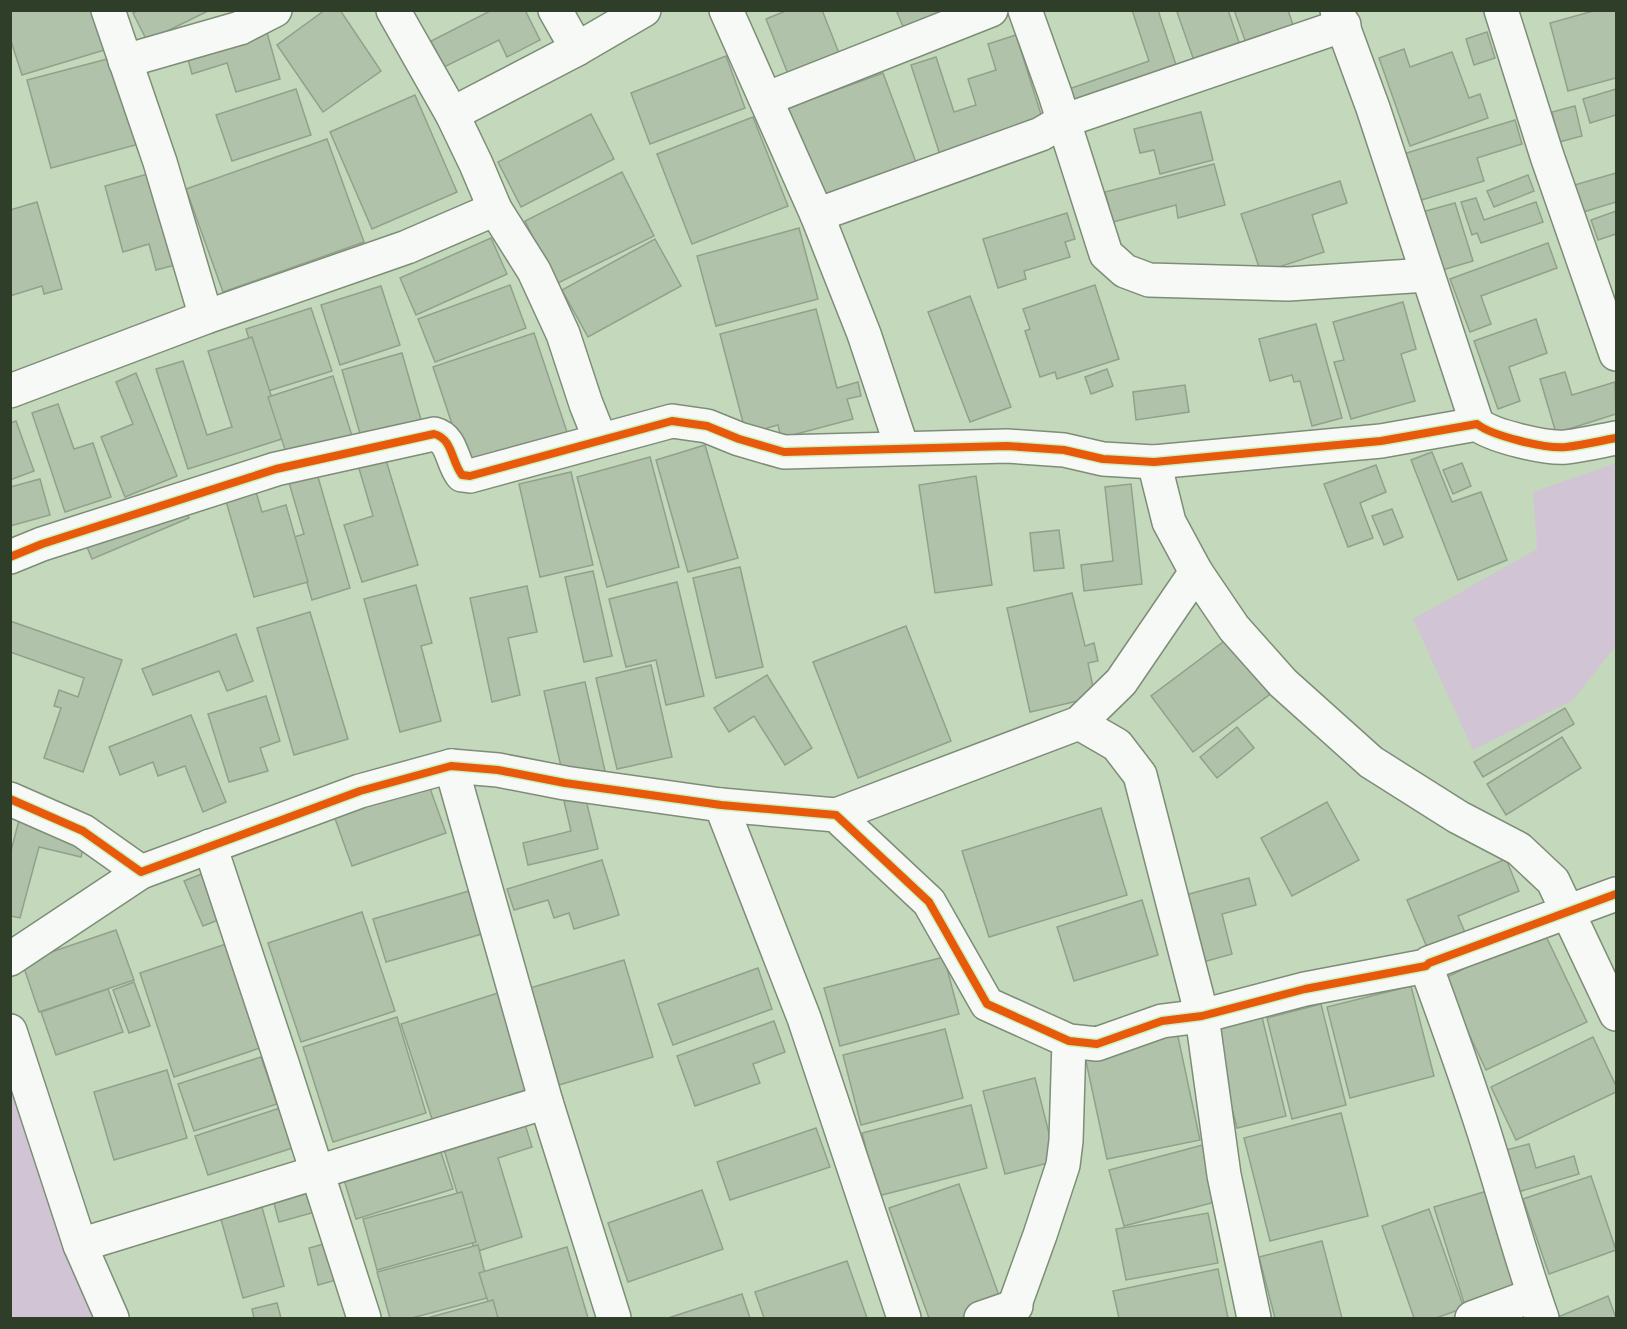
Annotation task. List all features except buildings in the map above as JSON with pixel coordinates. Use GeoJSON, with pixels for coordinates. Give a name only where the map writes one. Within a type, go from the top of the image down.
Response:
{"type":"FeatureCollection","features":[{"type":"Feature","properties":{"kind":"street"},"geometry":{"type":"LineString","coordinates":[[108,10],[160,162],[206,317]]}},
{"type":"Feature","properties":{"kind":"street"},"geometry":{"type":"LineString","coordinates":[[125,62],[240,28],[275,10]]}},
{"type":"Feature","properties":{"kind":"street"},"geometry":{"type":"LineString","coordinates":[[393,10],[452,114],[495,209],[534,271],[563,334],[600,439]]}},
{"type":"Feature","properties":{"kind":"street"},"geometry":{"type":"LineString","coordinates":[[555,10],[577,49]]}},
{"type":"Feature","properties":{"kind":"street"},"geometry":{"type":"LineString","coordinates":[[452,114],[577,49],[644,10]]}},
{"type":"Feature","properties":{"kind":"street"},"geometry":{"type":"LineString","coordinates":[[726,10],[817,214],[864,334],[902,448]]}},
{"type":"Feature","properties":{"kind":"street"},"geometry":{"type":"LineString","coordinates":[[766,99],[991,10]]}},
{"type":"Feature","properties":{"kind":"street"},"geometry":{"type":"LineString","coordinates":[[1025,10],[1106,254],[1125,271],[1149,280],[1288,284],[1427,275]]}},
{"type":"Feature","properties":{"kind":"street"},"geometry":{"type":"LineString","coordinates":[[1501,10],[1546,156],[1617,354]]}},
{"type":"Feature","properties":{"kind":"street"},"geometry":{"type":"LineString","coordinates":[[817,214],[1041,134],[1063,121],[1340,18],[1476,424],[1485,430],[1515,440],[1563,447],[1617,438]]}},
{"type":"Feature","properties":{"kind":"street"},"geometry":{"type":"LineString","coordinates":[[10,392],[206,317],[407,247],[495,209]]}},
{"type":"Feature","properties":{"kind":"street"},"geometry":{"type":"LineString","coordinates":[[10,557],[42,543],[276,469],[434,434],[442,436],[447,441],[462,475],[470,476],[672,421],[707,426],[739,439],[784,452],[1007,446],[1064,450],[1103,459],[1154,462],[1381,441],[1476,424]]}},
{"type":"Feature","properties":{"kind":"street"},"geometry":{"type":"LineString","coordinates":[[1154,462],[1169,522],[1196,572],[1234,628],[1283,683],[1371,762],[1458,817],[1519,849],[1553,881],[1617,1014]]}},
{"type":"Feature","properties":{"kind":"street"},"geometry":{"type":"LineString","coordinates":[[10,959],[141,872],[360,791],[451,766],[498,770],[565,783],[721,805],[836,815],[1079,723],[1121,682],[1196,572]]}},
{"type":"Feature","properties":{"kind":"street"},"geometry":{"type":"LineString","coordinates":[[1079,723],[1116,746],[1140,775],[1202,1016],[1224,1175],[1254,1318]]}},
{"type":"Feature","properties":{"kind":"street"},"geometry":{"type":"LineString","coordinates":[[451,766],[546,1102],[614,1318]]}},
{"type":"Feature","properties":{"kind":"street"},"geometry":{"type":"LineString","coordinates":[[10,799],[83,831],[141,872]]}},
{"type":"Feature","properties":{"kind":"street"},"geometry":{"type":"LineString","coordinates":[[721,805],[804,1018],[904,1318]]}},
{"type":"Feature","properties":{"kind":"street"},"geometry":{"type":"LineString","coordinates":[[836,815],[929,902],[987,1004],[1069,1041],[1097,1044],[1162,1021],[1202,1016],[1305,989],[1426,966],[1617,894]]}},
{"type":"Feature","properties":{"kind":"street"},"geometry":{"type":"LineString","coordinates":[[210,846],[364,1318]]}},
{"type":"Feature","properties":{"kind":"street"},"geometry":{"type":"LineString","coordinates":[[1426,966],[1483,1128],[1538,1307],[1472,1318]]}},
{"type":"Feature","properties":{"kind":"street"},"geometry":{"type":"LineString","coordinates":[[10,1030],[80,1245],[112,1318]]}},
{"type":"Feature","properties":{"kind":"street"},"geometry":{"type":"LineString","coordinates":[[981,1318],[1013,1312],[1062,1165],[1066,1141],[1069,1041]]}},
{"type":"Feature","properties":{"kind":"street"},"geometry":{"type":"LineString","coordinates":[[80,1245],[546,1102]]}},
{"type":"Feature","properties":{"kind":"shaded area"},"geometry":{"type":"Polygon","coordinates":[[[1616,463],[1616,646],[1573,700],[1473,750],[1413,619],[1537,549],[1533,492],[1616,463]]]}},
{"type":"Feature","properties":{"kind":"shaded area"},"geometry":{"type":"Polygon","coordinates":[[[11,1078],[100,1318],[11,1318],[11,1078]]]}},
{"type":"Feature","properties":{"kind":"cycle path"},"geometry":{"type":"LineString","coordinates":[[10,557],[42,544],[276,469],[434,434],[448,445],[462,475],[470,476],[672,421],[707,426],[739,439],[784,452],[1007,446],[1064,450],[1103,459],[1154,462],[1381,441],[1477,424],[1506,437],[1557,447],[1616,438]]}},
{"type":"Feature","properties":{"kind":"cycle path"},"geometry":{"type":"LineString","coordinates":[[10,799],[83,831],[141,872],[360,791],[451,766],[498,770],[565,783],[721,805],[836,815],[929,902],[987,1004],[1069,1041],[1097,1044],[1162,1021],[1202,1016],[1305,989],[1426,966],[1616,894]]}}]}
